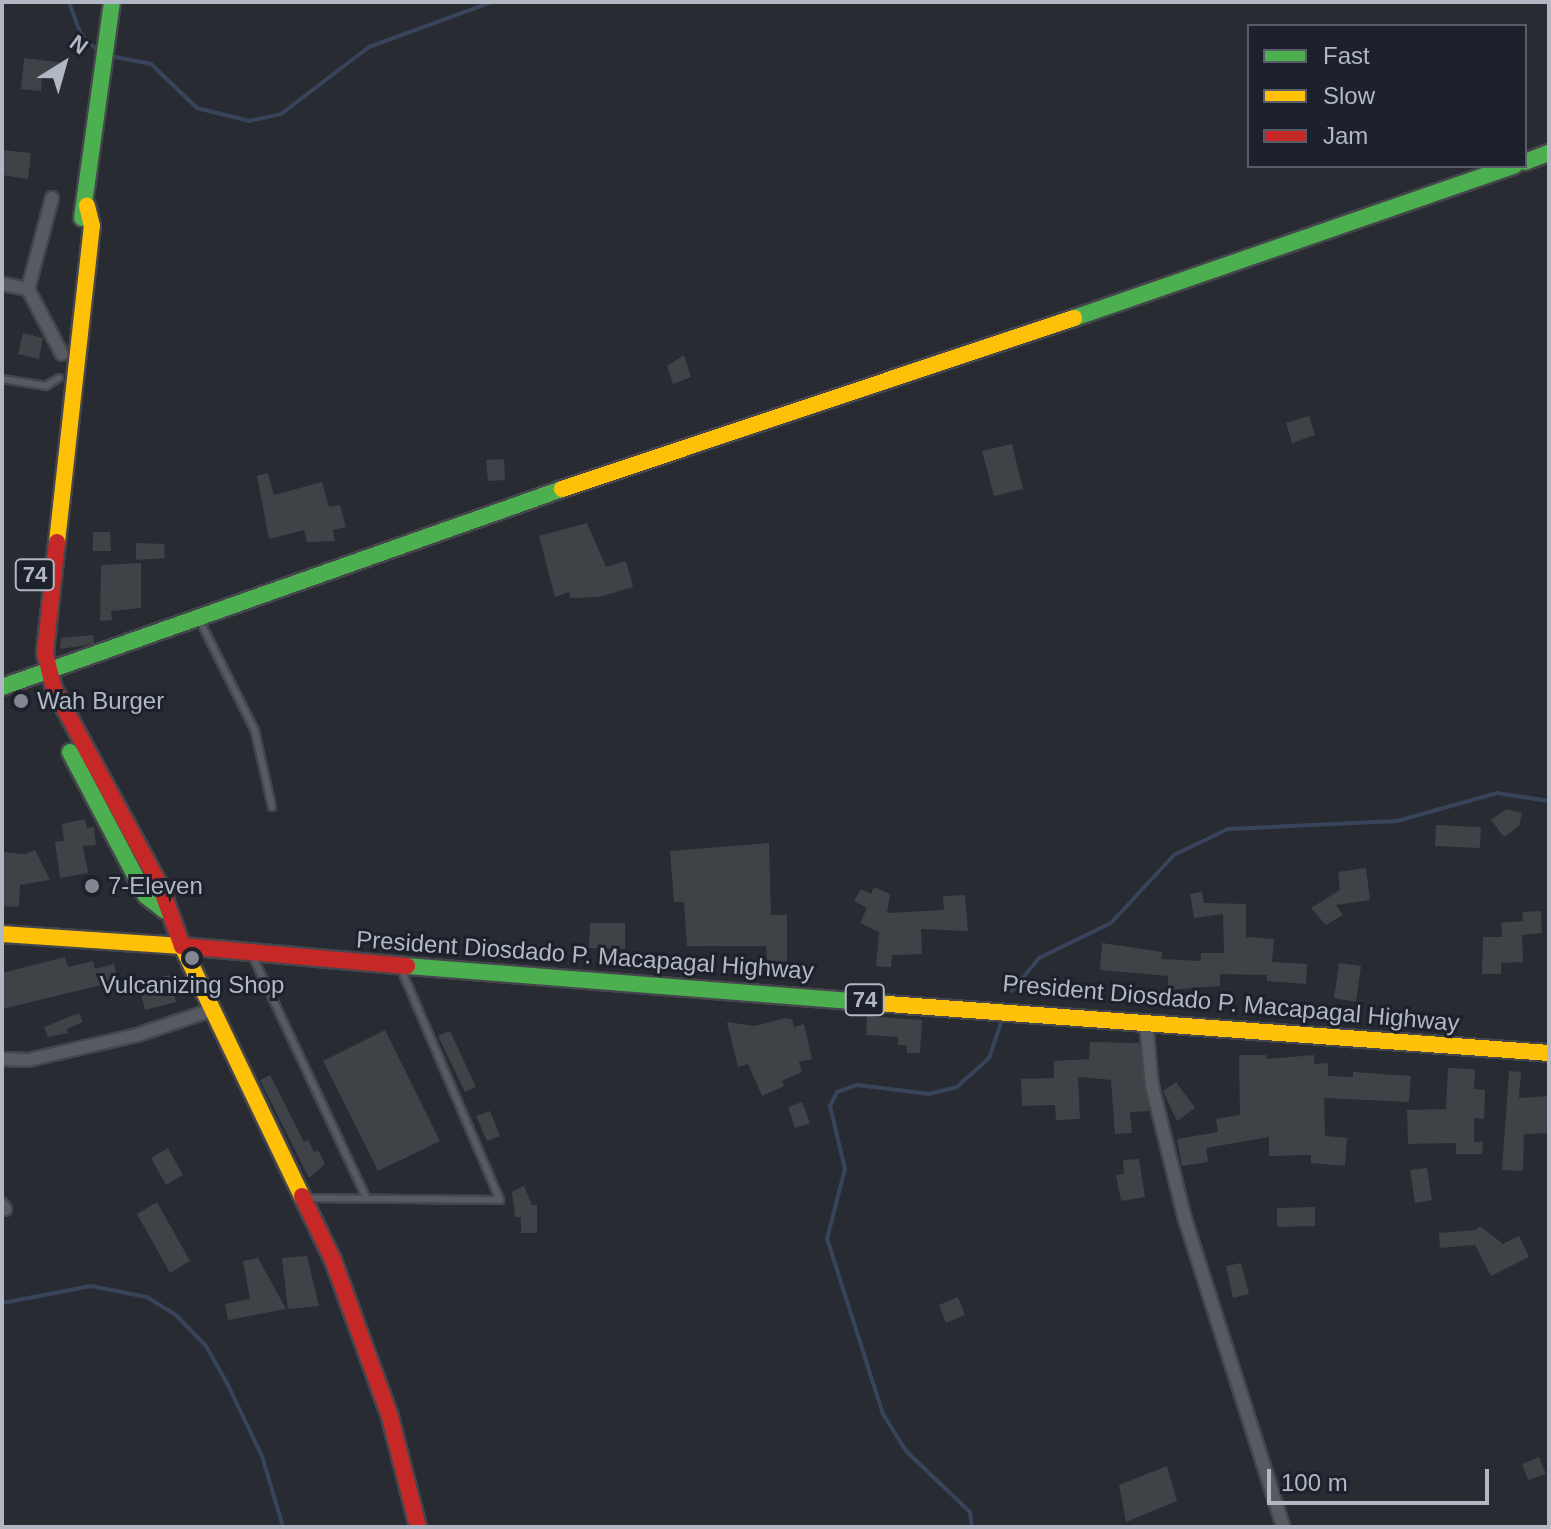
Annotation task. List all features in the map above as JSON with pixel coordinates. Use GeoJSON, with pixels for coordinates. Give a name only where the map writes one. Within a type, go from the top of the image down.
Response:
{"type":"FeatureCollection","features":[{"type":"Feature","properties":{"kind":"main road","name":"74"},"geometry":{"type":"LineString","coordinates":[[62,414],[59,378],[78,225],[87,206],[99,86],[112,2]]}},
{"type":"Feature","properties":{"kind":"main road"},"geometry":{"type":"LineString","coordinates":[[1527,161],[1549,153]]}},
{"type":"Feature","properties":{"kind":"main road"},"geometry":{"type":"LineString","coordinates":[[2,687],[664,451],[1036,331],[1508,168]]}},
{"type":"Feature","properties":{"kind":"main road","name":"74"},"geometry":{"type":"LineString","coordinates":[[41,672],[41,560],[92,226],[87,206]]}},
{"type":"Feature","properties":{"kind":"main road","name":"74"},"geometry":{"type":"LineString","coordinates":[[29,625],[41,672],[161,888],[165,911],[182,946]]}},
{"type":"Feature","properties":{"kind":"main road","name":"President Diosdado P. Macapagal Highway"},"geometry":{"type":"LineString","coordinates":[[2,934],[1549,1053]]}},
{"type":"Feature","properties":{"kind":"main road"},"geometry":{"type":"LineString","coordinates":[[182,946],[304,1198],[357,1319],[390,1417],[418,1527]]}},
{"type":"Feature","properties":{"kind":"street"},"geometry":{"type":"LineString","coordinates":[[52,198],[28,289],[62,354]]}},
{"type":"Feature","properties":{"kind":"street"},"geometry":{"type":"LineString","coordinates":[[2,284],[28,289]]}},
{"type":"Feature","properties":{"kind":"street"},"geometry":{"type":"LineString","coordinates":[[2,1059],[28,1060],[137,1035],[212,1010]]}},
{"type":"Feature","properties":{"kind":"street"},"geometry":{"type":"LineString","coordinates":[[1146,1023],[1152,1086],[1185,1219],[1283,1527]]}},
{"type":"Feature","properties":{"kind":"lane"},"geometry":{"type":"LineString","coordinates":[[2,379],[46,386],[59,378]]}},
{"type":"Feature","properties":{"kind":"lane"},"geometry":{"type":"LineString","coordinates":[[198,618],[255,731],[272,807]]}},
{"type":"Feature","properties":{"kind":"lane"},"geometry":{"type":"LineString","coordinates":[[251,952],[367,1199]]}},
{"type":"Feature","properties":{"kind":"lane"},"geometry":{"type":"LineString","coordinates":[[304,1198],[500,1200],[399,966]]}},
{"type":"Feature","properties":{"kind":"building"},"geometry":{"type":"Polygon","coordinates":[[[24,58],[64,63],[63,74],[42,76],[41,91],[21,89],[24,58]]]}},
{"type":"Feature","properties":{"kind":"building"},"geometry":{"type":"Polygon","coordinates":[[[2,150],[31,153],[28,179],[2,175],[2,150]]]}},
{"type":"Feature","properties":{"kind":"building"},"geometry":{"type":"Polygon","coordinates":[[[23,333],[43,338],[39,359],[18,354],[23,333]]]}},
{"type":"Feature","properties":{"kind":"building"},"geometry":{"type":"Polygon","coordinates":[[[684,355],[691,377],[673,384],[667,366],[684,355]]]}},
{"type":"Feature","properties":{"kind":"building"},"geometry":{"type":"Polygon","coordinates":[[[1309,416],[1315,435],[1292,443],[1286,423],[1309,416]]]}},
{"type":"Feature","properties":{"kind":"building"},"geometry":{"type":"Polygon","coordinates":[[[1012,444],[1023,489],[994,496],[982,451],[1012,444]]]}},
{"type":"Feature","properties":{"kind":"building"},"geometry":{"type":"Polygon","coordinates":[[[504,459],[505,480],[488,481],[486,460],[504,459]]]}},
{"type":"Feature","properties":{"kind":"building"},"geometry":{"type":"Polygon","coordinates":[[[268,473],[274,495],[322,482],[329,507],[340,505],[346,527],[333,530],[335,541],[307,542],[304,530],[269,539],[257,476],[268,473]]]}},
{"type":"Feature","properties":{"kind":"building"},"geometry":{"type":"Polygon","coordinates":[[[587,523],[606,567],[626,561],[633,587],[599,597],[571,598],[569,592],[555,597],[539,536],[587,523]]]}},
{"type":"Feature","properties":{"kind":"building"},"geometry":{"type":"Polygon","coordinates":[[[93,532],[110,532],[111,551],[93,551],[93,532]]]}},
{"type":"Feature","properties":{"kind":"building"},"geometry":{"type":"Polygon","coordinates":[[[136,543],[164,544],[165,558],[136,560],[136,543]]]}},
{"type":"Feature","properties":{"kind":"building"},"geometry":{"type":"Polygon","coordinates":[[[141,563],[141,608],[111,611],[112,620],[100,621],[101,565],[141,563]]]}},
{"type":"Feature","properties":{"kind":"building"},"geometry":{"type":"Polygon","coordinates":[[[93,635],[94,644],[60,649],[61,638],[93,635]]]}},
{"type":"Feature","properties":{"kind":"building"},"geometry":{"type":"Polygon","coordinates":[[[1506,809],[1522,813],[1519,826],[1504,837],[1491,820],[1506,809]]]}},
{"type":"Feature","properties":{"kind":"building"},"geometry":{"type":"Polygon","coordinates":[[[85,819],[87,828],[94,827],[96,845],[83,846],[88,873],[60,878],[55,842],[64,841],[62,824],[85,819]]]}},
{"type":"Feature","properties":{"kind":"building"},"geometry":{"type":"Polygon","coordinates":[[[1436,825],[1481,827],[1480,848],[1435,846],[1436,825]]]}},
{"type":"Feature","properties":{"kind":"building"},"geometry":{"type":"Polygon","coordinates":[[[769,843],[771,915],[787,915],[787,969],[768,970],[766,946],[687,946],[684,902],[674,902],[670,851],[769,843]]]}},
{"type":"Feature","properties":{"kind":"building"},"geometry":{"type":"Polygon","coordinates":[[[35,850],[50,880],[20,885],[19,907],[2,906],[2,852],[25,854],[35,850]]]}},
{"type":"Feature","properties":{"kind":"building"},"geometry":{"type":"Polygon","coordinates":[[[1366,868],[1370,900],[1336,905],[1343,915],[1326,925],[1311,908],[1340,890],[1338,872],[1366,868]]]}},
{"type":"Feature","properties":{"kind":"building"},"geometry":{"type":"Polygon","coordinates":[[[874,887],[890,894],[887,913],[944,910],[943,896],[965,895],[968,931],[921,929],[922,954],[892,955],[891,967],[876,966],[879,932],[860,923],[867,908],[854,901],[861,889],[871,894],[874,887]]]}},
{"type":"Feature","properties":{"kind":"building"},"geometry":{"type":"Polygon","coordinates":[[[1202,892],[1204,903],[1246,904],[1246,937],[1274,939],[1272,962],[1307,964],[1306,984],[1267,981],[1267,975],[1220,974],[1220,986],[1168,990],[1168,976],[1100,970],[1102,943],[1162,952],[1161,959],[1201,961],[1201,953],[1224,953],[1223,914],[1194,918],[1190,894],[1202,892]]]}},
{"type":"Feature","properties":{"kind":"building"},"geometry":{"type":"Polygon","coordinates":[[[1541,911],[1542,933],[1522,935],[1523,962],[1501,963],[1501,974],[1482,974],[1483,937],[1502,937],[1501,923],[1523,921],[1522,912],[1541,911]]]}},
{"type":"Feature","properties":{"kind":"building"},"geometry":{"type":"Polygon","coordinates":[[[590,923],[625,923],[625,949],[589,948],[590,923]]]}},
{"type":"Feature","properties":{"kind":"building"},"geometry":{"type":"Polygon","coordinates":[[[65,957],[68,967],[93,961],[95,969],[114,964],[118,981],[2,1009],[2,973],[65,957]]]}},
{"type":"Feature","properties":{"kind":"building"},"geometry":{"type":"Polygon","coordinates":[[[1339,963],[1361,966],[1356,1002],[1334,998],[1339,963]]]}},
{"type":"Feature","properties":{"kind":"building"},"geometry":{"type":"Polygon","coordinates":[[[169,975],[176,1002],[145,1010],[138,983],[169,975]]]}},
{"type":"Feature","properties":{"kind":"building"},"geometry":{"type":"Polygon","coordinates":[[[79,1013],[83,1022],[67,1029],[68,1033],[48,1037],[44,1027],[79,1013]]]}},
{"type":"Feature","properties":{"kind":"building"},"geometry":{"type":"Polygon","coordinates":[[[867,1016],[922,1020],[920,1053],[907,1053],[907,1045],[898,1045],[898,1037],[866,1035],[867,1016]]]}},
{"type":"Feature","properties":{"kind":"building"},"geometry":{"type":"Polygon","coordinates":[[[792,1019],[794,1027],[804,1024],[812,1059],[799,1062],[802,1072],[782,1081],[784,1086],[762,1096],[748,1064],[738,1067],[727,1022],[755,1026],[792,1019]]]}},
{"type":"Feature","properties":{"kind":"building"},"geometry":{"type":"Polygon","coordinates":[[[385,1030],[440,1141],[378,1171],[323,1061],[385,1030]]]}},
{"type":"Feature","properties":{"kind":"building"},"geometry":{"type":"Polygon","coordinates":[[[450,1031],[476,1087],[465,1092],[438,1036],[450,1031]]]}},
{"type":"Feature","properties":{"kind":"building"},"geometry":{"type":"Polygon","coordinates":[[[1090,1042],[1139,1043],[1149,1111],[1130,1112],[1132,1133],[1115,1134],[1111,1080],[1078,1077],[1080,1119],[1056,1120],[1055,1105],[1022,1106],[1021,1079],[1054,1078],[1054,1061],[1089,1059],[1090,1042]]]}},
{"type":"Feature","properties":{"kind":"building"},"geometry":{"type":"Polygon","coordinates":[[[1239,1055],[1266,1055],[1267,1059],[1314,1055],[1314,1064],[1328,1063],[1328,1076],[1353,1077],[1353,1072],[1411,1076],[1409,1102],[1324,1098],[1325,1136],[1347,1138],[1345,1166],[1311,1163],[1311,1155],[1269,1156],[1269,1137],[1206,1148],[1208,1162],[1182,1166],[1177,1139],[1218,1132],[1216,1119],[1240,1115],[1239,1055]]]}},
{"type":"Feature","properties":{"kind":"building"},"geometry":{"type":"Polygon","coordinates":[[[1448,1068],[1475,1069],[1474,1089],[1485,1090],[1484,1119],[1474,1118],[1474,1142],[1483,1142],[1482,1154],[1456,1154],[1456,1143],[1408,1144],[1407,1110],[1446,1109],[1448,1068]]]}},
{"type":"Feature","properties":{"kind":"building"},"geometry":{"type":"Polygon","coordinates":[[[1509,1071],[1521,1072],[1519,1098],[1549,1096],[1549,1133],[1524,1134],[1523,1171],[1502,1170],[1509,1071]]]}},
{"type":"Feature","properties":{"kind":"building"},"geometry":{"type":"Polygon","coordinates":[[[270,1075],[304,1142],[308,1140],[314,1152],[318,1150],[325,1164],[309,1178],[260,1080],[270,1075]]]}},
{"type":"Feature","properties":{"kind":"building"},"geometry":{"type":"Polygon","coordinates":[[[1176,1082],[1195,1108],[1177,1121],[1163,1091],[1176,1082]]]}},
{"type":"Feature","properties":{"kind":"building"},"geometry":{"type":"Polygon","coordinates":[[[802,1102],[810,1123],[795,1128],[788,1107],[802,1102]]]}},
{"type":"Feature","properties":{"kind":"building"},"geometry":{"type":"Polygon","coordinates":[[[490,1111],[500,1136],[487,1141],[476,1116],[490,1111]]]}},
{"type":"Feature","properties":{"kind":"building"},"geometry":{"type":"Polygon","coordinates":[[[168,1148],[183,1175],[166,1185],[151,1158],[168,1148]]]}},
{"type":"Feature","properties":{"kind":"building"},"geometry":{"type":"Polygon","coordinates":[[[1139,1159],[1145,1197],[1121,1201],[1116,1175],[1124,1174],[1123,1160],[1139,1159]]]}},
{"type":"Feature","properties":{"kind":"building"},"geometry":{"type":"Polygon","coordinates":[[[1427,1168],[1432,1200],[1415,1203],[1410,1170],[1427,1168]]]}},
{"type":"Feature","properties":{"kind":"building"},"geometry":{"type":"Polygon","coordinates":[[[524,1186],[532,1205],[537,1205],[537,1233],[521,1233],[521,1217],[515,1217],[512,1192],[524,1186]]]}},
{"type":"Feature","properties":{"kind":"building"},"geometry":{"type":"Polygon","coordinates":[[[157,1202],[190,1261],[170,1273],[137,1214],[157,1202]]]}},
{"type":"Feature","properties":{"kind":"building"},"geometry":{"type":"Polygon","coordinates":[[[1315,1207],[1315,1226],[1277,1227],[1277,1208],[1315,1207]]]}},
{"type":"Feature","properties":{"kind":"building"},"geometry":{"type":"Polygon","coordinates":[[[1480,1226],[1503,1244],[1519,1236],[1529,1257],[1491,1276],[1475,1245],[1440,1248],[1439,1233],[1476,1230],[1480,1226]]]}},
{"type":"Feature","properties":{"kind":"building"},"geometry":{"type":"Polygon","coordinates":[[[307,1256],[319,1306],[288,1309],[282,1258],[307,1256]]]}},
{"type":"Feature","properties":{"kind":"building"},"geometry":{"type":"Polygon","coordinates":[[[258,1258],[286,1309],[228,1320],[225,1304],[250,1299],[243,1261],[258,1258]]]}},
{"type":"Feature","properties":{"kind":"building"},"geometry":{"type":"Polygon","coordinates":[[[1241,1263],[1249,1294],[1233,1298],[1226,1266],[1241,1263]]]}},
{"type":"Feature","properties":{"kind":"building"},"geometry":{"type":"Polygon","coordinates":[[[958,1297],[965,1315],[946,1323],[939,1305],[958,1297]]]}},
{"type":"Feature","properties":{"kind":"building"},"geometry":{"type":"Polygon","coordinates":[[[1539,1457],[1546,1474],[1528,1480],[1522,1464],[1539,1457]]]}},
{"type":"Feature","properties":{"kind":"building"},"geometry":{"type":"Polygon","coordinates":[[[1167,1466],[1177,1501],[1126,1522],[1119,1485],[1167,1466]]]}},
{"type":"Feature","properties":{"kind":"waterway"},"geometry":{"type":"LineString","coordinates":[[69,2],[80,33],[98,51]]}},
{"type":"Feature","properties":{"kind":"waterway"},"geometry":{"type":"LineString","coordinates":[[110,56],[151,64],[197,108],[249,121],[281,114],[369,47],[492,2]]}},
{"type":"Feature","properties":{"kind":"waterway"},"geometry":{"type":"LineString","coordinates":[[1012,991],[1039,958],[1111,923],[1174,855],[1228,829],[1397,821],[1497,793],[1549,801]]}},
{"type":"Feature","properties":{"kind":"waterway"},"geometry":{"type":"LineString","coordinates":[[972,1527],[970,1512],[906,1451],[883,1414],[827,1239],[845,1169],[830,1106],[837,1092],[857,1085],[929,1094],[957,1087],[989,1058],[1001,1024]]}},
{"type":"Feature","properties":{"kind":"waterway"},"geometry":{"type":"LineString","coordinates":[[2,1303],[91,1286],[147,1297],[176,1315],[206,1346],[227,1383],[262,1456],[283,1527]]}},
{"type":"Feature","properties":{"kind":"traffic: fast"},"geometry":{"type":"LineString","coordinates":[[82,218],[112,2]]}},
{"type":"Feature","properties":{"kind":"traffic: fast"},"geometry":{"type":"LineString","coordinates":[[1527,161],[1549,153]]}},
{"type":"Feature","properties":{"kind":"traffic: fast"},"geometry":{"type":"LineString","coordinates":[[1074,318],[1508,168]]}},
{"type":"Feature","properties":{"kind":"traffic: fast"},"geometry":{"type":"LineString","coordinates":[[2,687],[562,489]]}},
{"type":"Feature","properties":{"kind":"traffic: fast"},"geometry":{"type":"LineString","coordinates":[[70,752],[146,896],[165,911]]}},
{"type":"Feature","properties":{"kind":"traffic: fast"},"geometry":{"type":"LineString","coordinates":[[407,966],[888,1004]]}},
{"type":"Feature","properties":{"kind":"traffic: slow"},"geometry":{"type":"LineString","coordinates":[[57,542],[92,226],[87,206]]}},
{"type":"Feature","properties":{"kind":"traffic: slow"},"geometry":{"type":"LineString","coordinates":[[562,489],[1074,318]]}},
{"type":"Feature","properties":{"kind":"traffic: slow"},"geometry":{"type":"LineString","coordinates":[[2,934],[182,946],[302,1196]]}},
{"type":"Feature","properties":{"kind":"traffic: slow"},"geometry":{"type":"LineString","coordinates":[[888,1004],[1549,1053]]}},
{"type":"Feature","properties":{"kind":"traffic: jam"},"geometry":{"type":"LineString","coordinates":[[57,542],[45,653],[54,689],[161,888],[182,946],[407,966]]}},
{"type":"Feature","properties":{"kind":"traffic: jam"},"geometry":{"type":"LineString","coordinates":[[302,1196],[333,1260],[390,1417],[418,1527]]}},
{"type":"Feature","properties":{"kind":"place","name":"Wah Burger"},"geometry":{"type":"Point","coordinates":[21,701]}},
{"type":"Feature","properties":{"kind":"place","name":"7-Eleven"},"geometry":{"type":"Point","coordinates":[92,886]}},
{"type":"Feature","properties":{"kind":"place","name":"Vulcanizing Shop"},"geometry":{"type":"Point","coordinates":[192,958]}}]}
